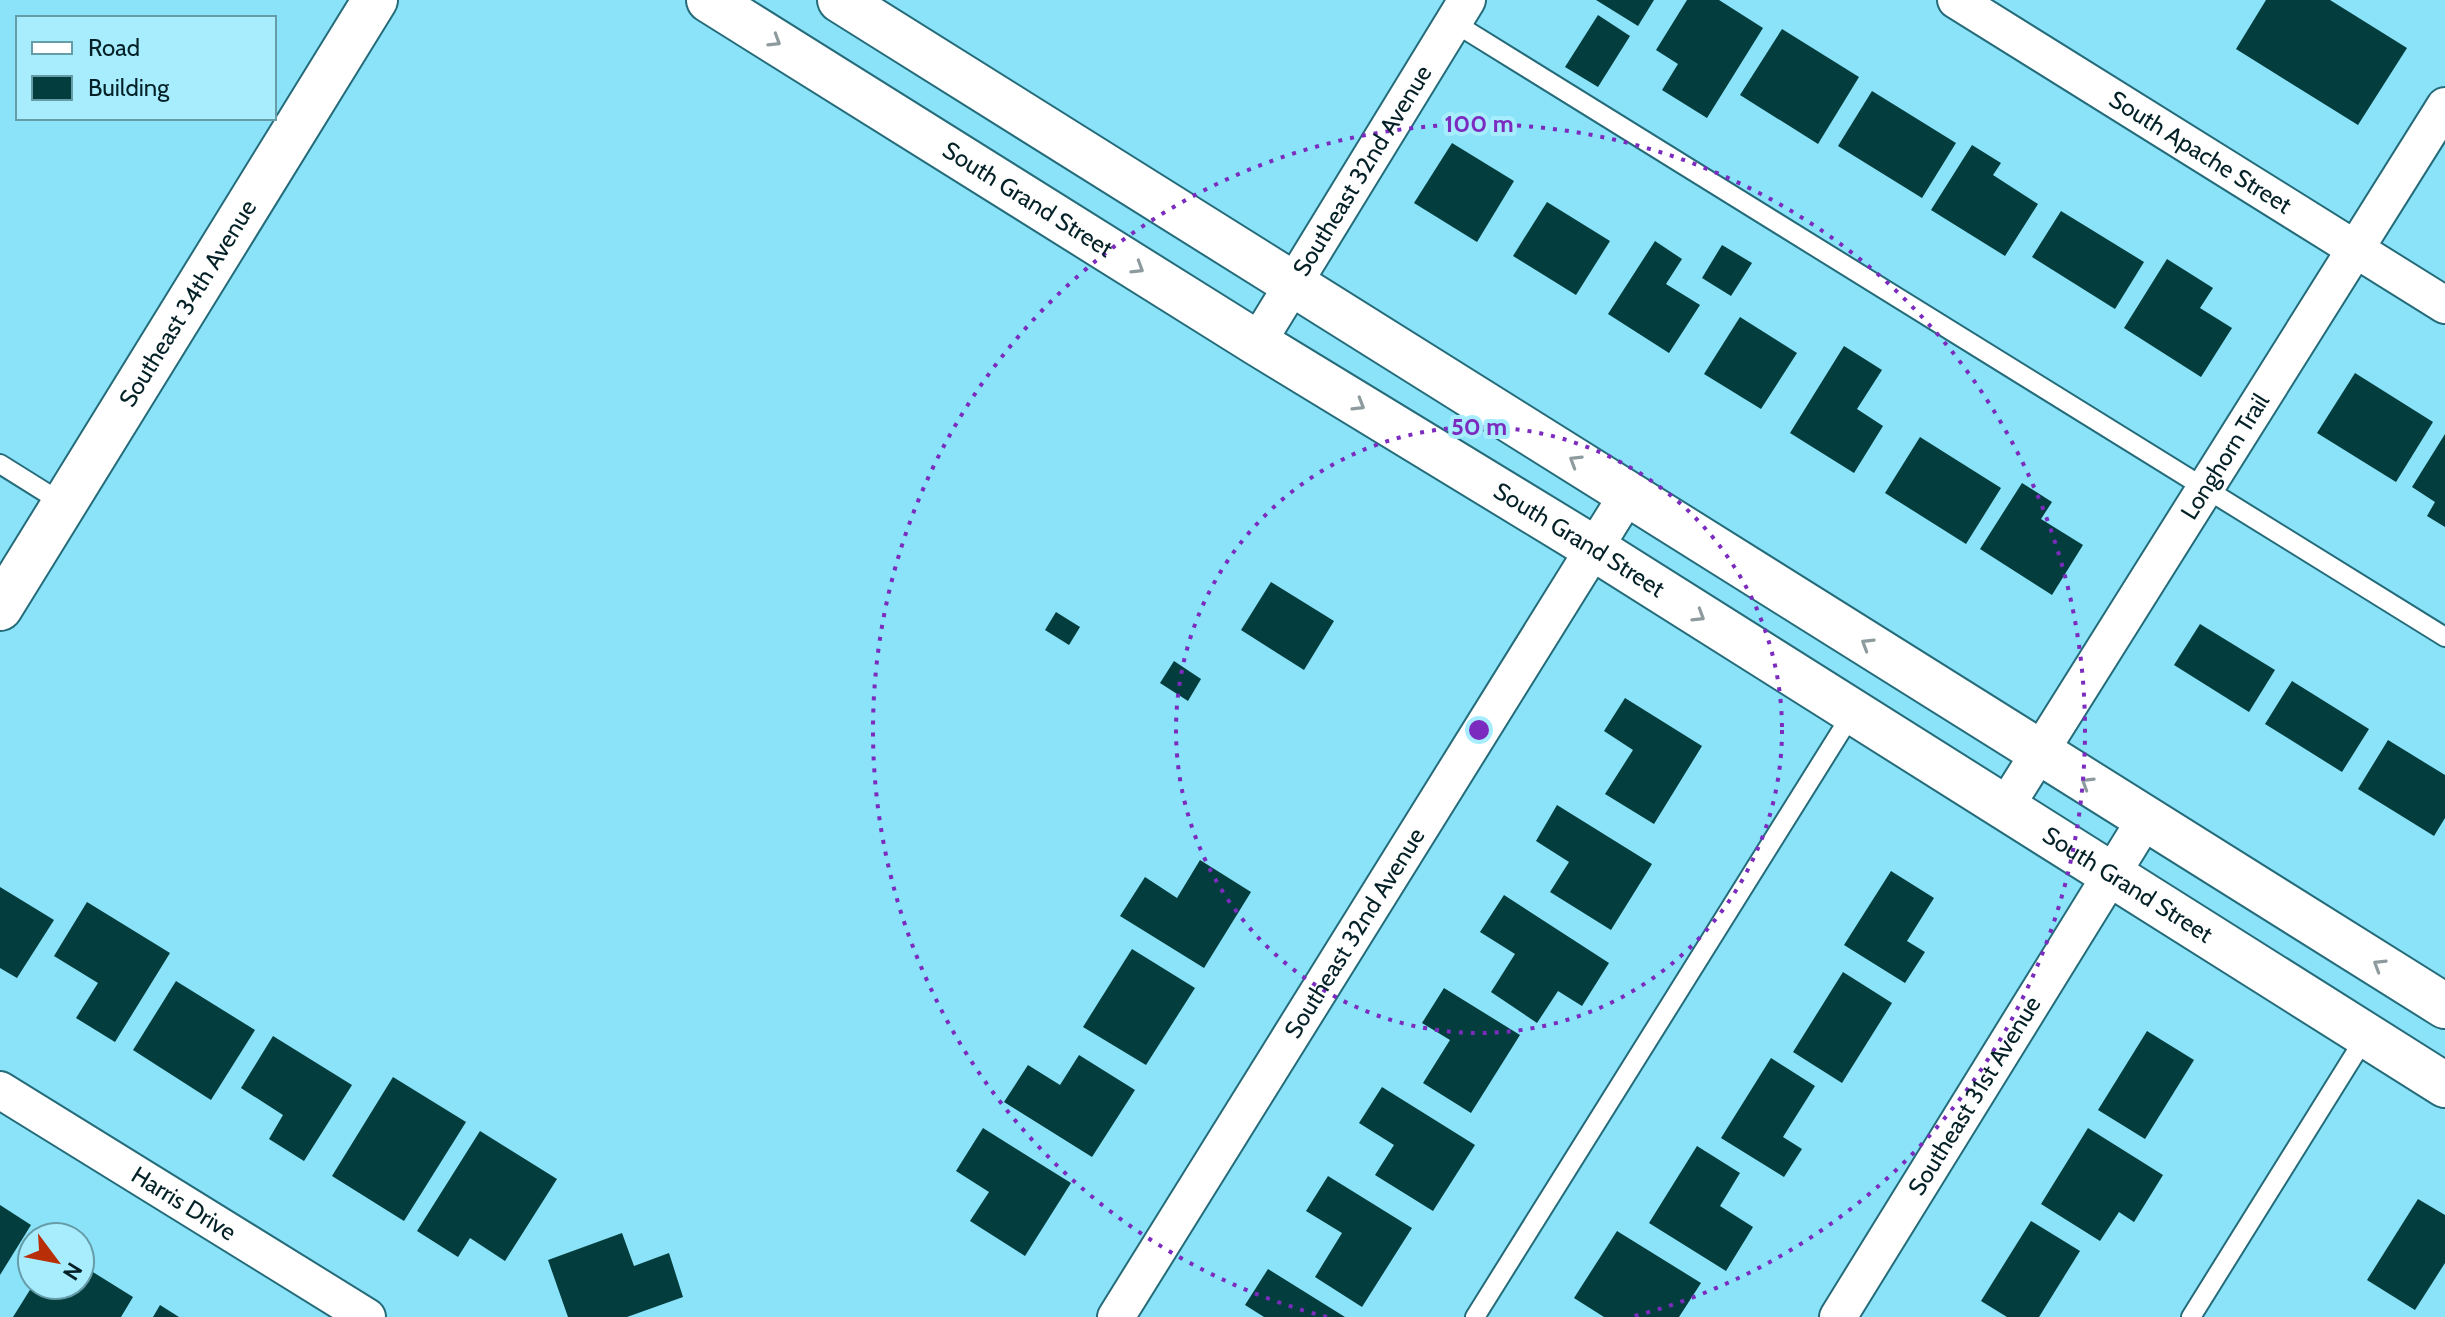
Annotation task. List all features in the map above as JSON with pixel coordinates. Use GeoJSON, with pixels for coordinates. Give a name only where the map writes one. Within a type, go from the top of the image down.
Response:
{"type":"FeatureCollection","features":[{"type":"Feature","properties":{"kind":"main road","name":"Southeast 34th Avenue"},"geometry":{"type":"LineString","coordinates":[[0,608],[375,0]]}},
{"type":"Feature","properties":{"kind":"main road","name":"South Grand Street"},"geometry":{"type":"LineString","coordinates":[[709,0],[1257,343],[1595,549],[2445,1085]]}},
{"type":"Feature","properties":{"kind":"main road"},"geometry":{"type":"LineString","coordinates":[[840,0],[2445,1006]]}},
{"type":"Feature","properties":{"kind":"street","name":"South Apache Street"},"geometry":{"type":"LineString","coordinates":[[1956,0],[2445,305]]}},
{"type":"Feature","properties":{"kind":"street","name":"Southeast 32nd Avenue"},"geometry":{"type":"LineString","coordinates":[[1257,343],[1460,11]]}},
{"type":"Feature","properties":{"kind":"street","name":"Longhorn Trail"},"geometry":{"type":"LineString","coordinates":[[2004,809],[2445,106]]}},
{"type":"Feature","properties":{"kind":"street","name":"Southeast 32nd Avenue"},"geometry":{"type":"LineString","coordinates":[[1116,1317],[1628,494]]}},
{"type":"Feature","properties":{"kind":"street","name":"Southeast 31st Avenue"},"geometry":{"type":"LineString","coordinates":[[1838,1317],[2145,820]]}},
{"type":"Feature","properties":{"kind":"street","name":"Harris Drive"},"geometry":{"type":"LineString","coordinates":[[0,1090],[367,1317]]}},
{"type":"Feature","properties":{"kind":"lane"},"geometry":{"type":"LineString","coordinates":[[1460,11],[2206,489],[2445,637]]}},
{"type":"Feature","properties":{"kind":"lane"},"geometry":{"type":"LineString","coordinates":[[0,464],[64,504]]}},
{"type":"Feature","properties":{"kind":"lane"},"geometry":{"type":"LineString","coordinates":[[1475,1317],[1853,712]]}},
{"type":"Feature","properties":{"kind":"lane"},"geometry":{"type":"LineString","coordinates":[[2191,1317],[2366,1036]]}},
{"type":"Feature","properties":{"kind":"building"},"geometry":{"type":"Polygon","coordinates":[[[1596,0],[1654,0],[1638,26],[1596,0]]]}},
{"type":"Feature","properties":{"kind":"building"},"geometry":{"type":"Polygon","coordinates":[[[1687,0],[1719,0],[1763,28],[1707,118],[1662,90],[1678,64],[1656,50],[1687,0]]]}},
{"type":"Feature","properties":{"kind":"building"},"geometry":{"type":"Polygon","coordinates":[[[2266,0],[2330,0],[2407,48],[2358,125],[2236,49],[2266,0]]]}},
{"type":"Feature","properties":{"kind":"building"},"geometry":{"type":"Polygon","coordinates":[[[1598,15],[1630,36],[1598,87],[1565,67],[1598,15]]]}},
{"type":"Feature","properties":{"kind":"building"},"geometry":{"type":"Polygon","coordinates":[[[1782,29],[1859,77],[1818,144],[1740,95],[1782,29]]]}},
{"type":"Feature","properties":{"kind":"building"},"geometry":{"type":"Polygon","coordinates":[[[1872,91],[1956,143],[1922,198],[1838,146],[1872,91]]]}},
{"type":"Feature","properties":{"kind":"building"},"geometry":{"type":"Polygon","coordinates":[[[1452,143],[1514,181],[1477,242],[1414,203],[1452,143]]]}},
{"type":"Feature","properties":{"kind":"building"},"geometry":{"type":"Polygon","coordinates":[[[1972,145],[2001,163],[1993,175],[2038,204],[2005,256],[1931,210],[1972,145]]]}},
{"type":"Feature","properties":{"kind":"building"},"geometry":{"type":"Polygon","coordinates":[[[1547,202],[1610,241],[1576,295],[1513,256],[1547,202]]]}},
{"type":"Feature","properties":{"kind":"building"},"geometry":{"type":"Polygon","coordinates":[[[2061,211],[2144,262],[2115,309],[2032,257],[2061,211]]]}},
{"type":"Feature","properties":{"kind":"building"},"geometry":{"type":"Polygon","coordinates":[[[1655,241],[1682,259],[1666,284],[1700,305],[1669,353],[1608,314],[1655,241]]]}},
{"type":"Feature","properties":{"kind":"building"},"geometry":{"type":"Polygon","coordinates":[[[1722,245],[1752,263],[1731,296],[1702,278],[1722,245]]]}},
{"type":"Feature","properties":{"kind":"building"},"geometry":{"type":"Polygon","coordinates":[[[2167,259],[2213,288],[2200,308],[2232,328],[2201,377],[2124,328],[2167,259]]]}},
{"type":"Feature","properties":{"kind":"building"},"geometry":{"type":"Polygon","coordinates":[[[1740,317],[1797,353],[1761,409],[1704,374],[1740,317]]]}},
{"type":"Feature","properties":{"kind":"building"},"geometry":{"type":"Polygon","coordinates":[[[1844,346],[1882,370],[1857,409],[1883,426],[1854,473],[1790,433],[1844,346]]]}},
{"type":"Feature","properties":{"kind":"building"},"geometry":{"type":"Polygon","coordinates":[[[2355,373],[2433,422],[2396,482],[2317,433],[2355,373]]]}},
{"type":"Feature","properties":{"kind":"building"},"geometry":{"type":"Polygon","coordinates":[[[2445,434],[2445,527],[2427,516],[2435,502],[2412,487],[2445,434]]]}},
{"type":"Feature","properties":{"kind":"building"},"geometry":{"type":"Polygon","coordinates":[[[1920,437],[2001,488],[1966,544],[1885,493],[1920,437]]]}},
{"type":"Feature","properties":{"kind":"building"},"geometry":{"type":"Polygon","coordinates":[[[2022,483],[2052,502],[2041,519],[2083,545],[2052,595],[1980,549],[2022,483]]]}},
{"type":"Feature","properties":{"kind":"building"},"geometry":{"type":"Polygon","coordinates":[[[1271,582],[1334,621],[1304,670],[1241,630],[1271,582]]]}},
{"type":"Feature","properties":{"kind":"building"},"geometry":{"type":"Polygon","coordinates":[[[1056,612],[1080,627],[1069,645],[1045,630],[1056,612]]]}},
{"type":"Feature","properties":{"kind":"building"},"geometry":{"type":"Polygon","coordinates":[[[2200,624],[2275,670],[2249,712],[2174,665],[2200,624]]]}},
{"type":"Feature","properties":{"kind":"building"},"geometry":{"type":"Polygon","coordinates":[[[1174,661],[1201,679],[1188,701],[1160,683],[1174,661]]]}},
{"type":"Feature","properties":{"kind":"building"},"geometry":{"type":"Polygon","coordinates":[[[2292,681],[2369,729],[2342,772],[2265,724],[2292,681]]]}},
{"type":"Feature","properties":{"kind":"building"},"geometry":{"type":"Polygon","coordinates":[[[1625,698],[1702,746],[1654,824],[1605,794],[1633,750],[1604,731],[1625,698]]]}},
{"type":"Feature","properties":{"kind":"building"},"geometry":{"type":"Polygon","coordinates":[[[2388,740],[2445,775],[2445,818],[2434,836],[2358,789],[2388,740]]]}},
{"type":"Feature","properties":{"kind":"building"},"geometry":{"type":"Polygon","coordinates":[[[1557,805],[1652,864],[1611,930],[1550,892],[1569,862],[1536,841],[1557,805]]]}},
{"type":"Feature","properties":{"kind":"building"},"geometry":{"type":"Polygon","coordinates":[[[1200,860],[1251,892],[1204,968],[1120,916],[1145,877],[1177,898],[1200,860]]]}},
{"type":"Feature","properties":{"kind":"building"},"geometry":{"type":"Polygon","coordinates":[[[1891,871],[1934,898],[1907,941],[1925,952],[1905,983],[1844,945],[1891,871]]]}},
{"type":"Feature","properties":{"kind":"building"},"geometry":{"type":"Polygon","coordinates":[[[0,887],[54,920],[17,978],[0,968],[0,887]]]}},
{"type":"Feature","properties":{"kind":"building"},"geometry":{"type":"Polygon","coordinates":[[[1504,895],[1609,963],[1582,1006],[1558,991],[1537,1023],[1491,992],[1515,954],[1480,932],[1504,895]]]}},
{"type":"Feature","properties":{"kind":"building"},"geometry":{"type":"Polygon","coordinates":[[[87,902],[170,953],[115,1042],[76,1018],[98,983],[54,956],[87,902]]]}},
{"type":"Feature","properties":{"kind":"building"},"geometry":{"type":"Polygon","coordinates":[[[1132,949],[1195,988],[1146,1065],[1083,1027],[1132,949]]]}},
{"type":"Feature","properties":{"kind":"building"},"geometry":{"type":"Polygon","coordinates":[[[1843,972],[1892,1003],[1842,1083],[1793,1052],[1843,972]]]}},
{"type":"Feature","properties":{"kind":"building"},"geometry":{"type":"Polygon","coordinates":[[[176,981],[255,1030],[211,1100],[133,1050],[176,981]]]}},
{"type":"Feature","properties":{"kind":"building"},"geometry":{"type":"Polygon","coordinates":[[[1444,988],[1520,1035],[1471,1113],[1423,1083],[1450,1040],[1422,1023],[1444,988]]]}},
{"type":"Feature","properties":{"kind":"building"},"geometry":{"type":"Polygon","coordinates":[[[2147,1031],[2194,1060],[2145,1139],[2098,1110],[2147,1031]]]}},
{"type":"Feature","properties":{"kind":"building"},"geometry":{"type":"Polygon","coordinates":[[[273,1036],[352,1085],[304,1161],[269,1139],[283,1115],[241,1088],[273,1036]]]}},
{"type":"Feature","properties":{"kind":"building"},"geometry":{"type":"Polygon","coordinates":[[[1079,1055],[1135,1090],[1092,1157],[1004,1102],[1028,1065],[1060,1085],[1079,1055]]]}},
{"type":"Feature","properties":{"kind":"building"},"geometry":{"type":"Polygon","coordinates":[[[1771,1058],[1815,1086],[1783,1137],[1802,1149],[1784,1177],[1721,1138],[1771,1058]]]}},
{"type":"Feature","properties":{"kind":"building"},"geometry":{"type":"Polygon","coordinates":[[[393,1077],[466,1122],[404,1221],[332,1176],[393,1077]]]}},
{"type":"Feature","properties":{"kind":"building"},"geometry":{"type":"Polygon","coordinates":[[[1382,1087],[1475,1145],[1433,1211],[1375,1175],[1394,1145],[1359,1123],[1382,1087]]]}},
{"type":"Feature","properties":{"kind":"building"},"geometry":{"type":"Polygon","coordinates":[[[983,1128],[1071,1183],[1025,1256],[970,1221],[989,1192],[956,1171],[983,1128]]]}},
{"type":"Feature","properties":{"kind":"building"},"geometry":{"type":"Polygon","coordinates":[[[2088,1128],[2163,1175],[2134,1222],[2119,1212],[2100,1241],[2041,1204],[2088,1128]]]}},
{"type":"Feature","properties":{"kind":"building"},"geometry":{"type":"Polygon","coordinates":[[[480,1131],[557,1179],[505,1261],[470,1238],[458,1257],[417,1231],[480,1131]]]}},
{"type":"Feature","properties":{"kind":"building"},"geometry":{"type":"Polygon","coordinates":[[[1697,1146],[1740,1173],[1720,1206],[1753,1227],[1726,1271],[1649,1223],[1697,1146]]]}},
{"type":"Feature","properties":{"kind":"building"},"geometry":{"type":"Polygon","coordinates":[[[1328,1176],[1412,1228],[1362,1307],[1315,1277],[1342,1233],[1306,1211],[1328,1176]]]}},
{"type":"Feature","properties":{"kind":"building"},"geometry":{"type":"Polygon","coordinates":[[[2418,1199],[2445,1215],[2445,1263],[2415,1310],[2367,1280],[2418,1199]]]}},
{"type":"Feature","properties":{"kind":"building"},"geometry":{"type":"Polygon","coordinates":[[[0,1205],[25,1221],[16,1221],[16,1249],[0,1275],[0,1205]]]}},
{"type":"Feature","properties":{"kind":"building"},"geometry":{"type":"Polygon","coordinates":[[[2031,1221],[2080,1251],[2039,1317],[2007,1317],[1981,1301],[2031,1221]]]}},
{"type":"Feature","properties":{"kind":"building"},"geometry":{"type":"Polygon","coordinates":[[[1617,1231],[1701,1283],[1679,1317],[1604,1317],[1574,1298],[1617,1231]]]}},
{"type":"Feature","properties":{"kind":"building"},"geometry":{"type":"Polygon","coordinates":[[[622,1233],[634,1266],[669,1253],[683,1297],[627,1317],[568,1317],[548,1260],[622,1233]]]}},
{"type":"Feature","properties":{"kind":"building"},"geometry":{"type":"Polygon","coordinates":[[[1268,1269],[1345,1317],[1264,1317],[1245,1305],[1268,1269]]]}},
{"type":"Feature","properties":{"kind":"building"},"geometry":{"type":"Polygon","coordinates":[[[96,1274],[133,1297],[121,1317],[13,1317],[23,1301],[96,1301],[96,1274]]]}},
{"type":"Feature","properties":{"kind":"building"},"geometry":{"type":"Polygon","coordinates":[[[160,1305],[179,1317],[153,1317],[160,1305]]]}}]}
